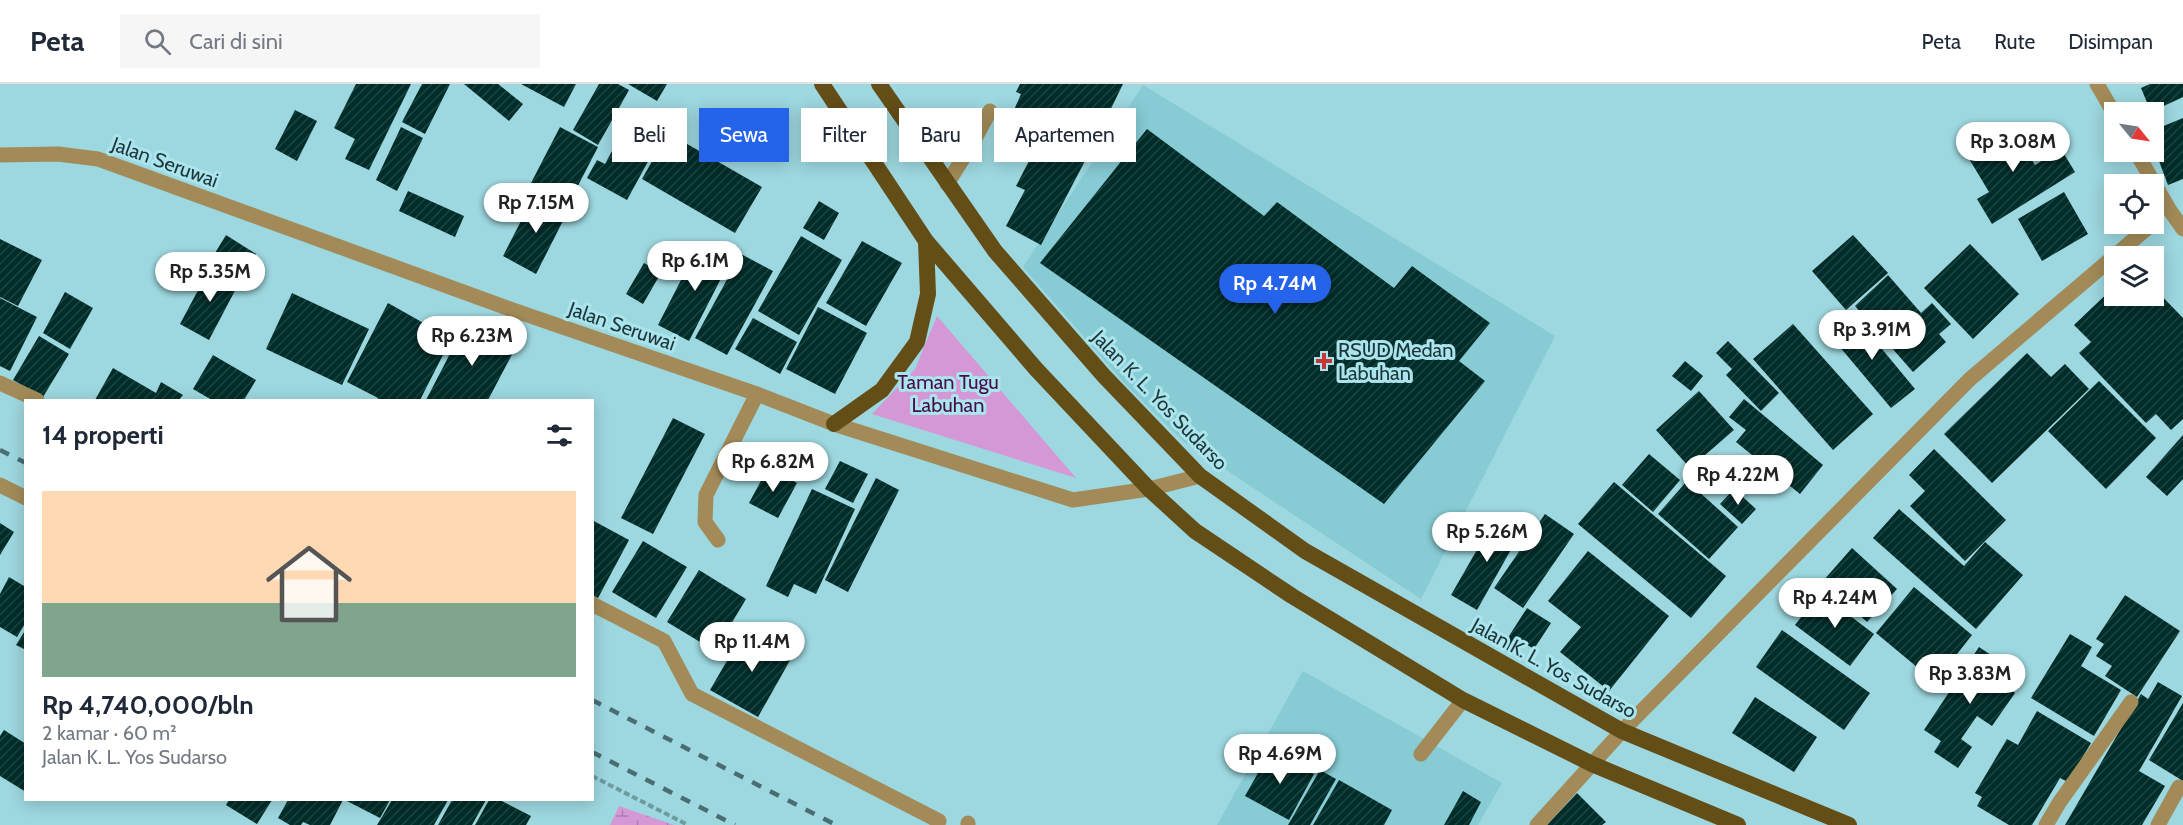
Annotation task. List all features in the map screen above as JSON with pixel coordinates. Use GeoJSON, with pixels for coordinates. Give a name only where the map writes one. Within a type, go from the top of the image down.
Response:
{"type":"FeatureCollection","features":[{"type":"Feature","properties":{"kind":"highway"},"geometry":{"type":"LineString","coordinates":[[822,84],[926,241],[1036,369],[1149,489],[1195,531],[1292,596],[1463,700],[1592,764],[1738,825]]}},
{"type":"Feature","properties":{"kind":"highway","name":"Jalan K. L. Yos Sudarso"},"geometry":{"type":"LineString","coordinates":[[879,84],[947,184],[1003,260],[1104,376],[1200,476],[1305,551],[1622,731],[1849,825]]}},
{"type":"Feature","properties":{"kind":"highway"},"geometry":{"type":"LineString","coordinates":[[834,424],[882,390],[916,342],[928,294],[926,241]]}},
{"type":"Feature","properties":{"kind":"street"},"geometry":{"type":"LineString","coordinates":[[2097,84],[2107,102]]}},
{"type":"Feature","properties":{"kind":"street"},"geometry":{"type":"LineString","coordinates":[[947,184],[990,111]]}},
{"type":"Feature","properties":{"kind":"street","name":"Jalan Seruwai"},"geometry":{"type":"LineString","coordinates":[[0,155],[58,154],[98,159],[513,310],[757,394],[834,424],[1073,500],[1149,489],[1200,476]]}},
{"type":"Feature","properties":{"kind":"street"},"geometry":{"type":"LineString","coordinates":[[2142,162],[2183,229]]}},
{"type":"Feature","properties":{"kind":"street"},"geometry":{"type":"LineString","coordinates":[[2164,213],[2169,209]]}},
{"type":"Feature","properties":{"kind":"street"},"geometry":{"type":"LineString","coordinates":[[1537,825],[1622,731],[1970,380],[2140,234]]}},
{"type":"Feature","properties":{"kind":"street"},"geometry":{"type":"LineString","coordinates":[[0,383],[35,399]]}},
{"type":"Feature","properties":{"kind":"street"},"geometry":{"type":"LineString","coordinates":[[718,540],[705,522],[706,495],[757,394]]}},
{"type":"Feature","properties":{"kind":"street"},"geometry":{"type":"LineString","coordinates":[[0,485],[24,497]]}},
{"type":"Feature","properties":{"kind":"street"},"geometry":{"type":"LineString","coordinates":[[594,605],[664,641],[692,694],[939,821]]}},
{"type":"Feature","properties":{"kind":"street"},"geometry":{"type":"LineString","coordinates":[[1421,754],[1463,700]]}},
{"type":"Feature","properties":{"kind":"street"},"geometry":{"type":"LineString","coordinates":[[2046,825],[2059,802],[2131,702]]}},
{"type":"Feature","properties":{"kind":"street"},"geometry":{"type":"LineString","coordinates":[[2158,825],[2179,787]]}},
{"type":"Feature","properties":{"kind":"path"},"geometry":{"type":"LineString","coordinates":[[594,777],[688,825]]}},
{"type":"Feature","properties":{"kind":"shaded area","name":"RSUD Medan Labuhan"},"geometry":{"type":"Polygon","coordinates":[[[1143,85],[1555,336],[1421,599],[1184,442],[1128,387],[1023,267],[1092,162],[1136,162],[1136,108],[1128,108],[1143,85]]]}},
{"type":"Feature","properties":{"kind":"shaded area"},"geometry":{"type":"Polygon","coordinates":[[[1303,671],[1502,783],[1478,825],[1217,825],[1303,671]]]}},
{"type":"Feature","properties":{"kind":"green space","name":"Taman Tugu Labuhan"},"geometry":{"type":"Polygon","coordinates":[[[937,316],[1076,478],[872,414],[915,369],[937,316]]]}},
{"type":"Feature","properties":{"kind":"green space"},"geometry":{"type":"Polygon","coordinates":[[[619,806],[674,825],[610,825],[619,806]]]}},
{"type":"Feature","properties":{"kind":"building"},"geometry":{"type":"Polygon","coordinates":[[[356,84],[411,84],[369,170],[345,159],[355,139],[334,128],[356,84]]]}},
{"type":"Feature","properties":{"kind":"building"},"geometry":{"type":"Polygon","coordinates":[[[422,84],[450,84],[425,134],[402,122],[422,84]]]}},
{"type":"Feature","properties":{"kind":"building"},"geometry":{"type":"Polygon","coordinates":[[[464,84],[498,84],[523,104],[509,121],[464,84]]]}},
{"type":"Feature","properties":{"kind":"building"},"geometry":{"type":"Polygon","coordinates":[[[521,84],[576,84],[564,107],[521,84]]]}},
{"type":"Feature","properties":{"kind":"building"},"geometry":{"type":"Polygon","coordinates":[[[599,84],[618,84],[629,90],[619,108],[612,108],[612,120],[598,145],[573,130],[599,84]]]}},
{"type":"Feature","properties":{"kind":"building"},"geometry":{"type":"Polygon","coordinates":[[[628,84],[667,84],[657,101],[628,84]]]}},
{"type":"Feature","properties":{"kind":"building"},"geometry":{"type":"Polygon","coordinates":[[[1020,84],[1123,84],[1111,108],[1015,108],[1021,94],[1016,92],[1020,84]]]}},
{"type":"Feature","properties":{"kind":"building"},"geometry":{"type":"Polygon","coordinates":[[[2150,84],[2183,84],[2183,97],[2164,106],[2164,102],[2147,102],[2141,88],[2150,84]]]}},
{"type":"Feature","properties":{"kind":"building"},"geometry":{"type":"Polygon","coordinates":[[[295,110],[317,121],[297,161],[275,149],[295,110]]]}},
{"type":"Feature","properties":{"kind":"building"},"geometry":{"type":"Polygon","coordinates":[[[2183,118],[2183,179],[2168,185],[2159,162],[2164,162],[2164,126],[2183,118]]]}},
{"type":"Feature","properties":{"kind":"building"},"geometry":{"type":"Polygon","coordinates":[[[2009,124],[2035,165],[2061,149],[2075,172],[1992,224],[1977,199],[1989,192],[1965,152],[2009,124]]]}},
{"type":"Feature","properties":{"kind":"building"},"geometry":{"type":"Polygon","coordinates":[[[401,127],[423,138],[397,191],[376,180],[401,127]]]}},
{"type":"Feature","properties":{"kind":"building"},"geometry":{"type":"Polygon","coordinates":[[[560,127],[598,147],[569,203],[531,183],[560,127]]]}},
{"type":"Feature","properties":{"kind":"building","name":"RSUD Medan Labuhan"},"geometry":{"type":"Polygon","coordinates":[[[1147,129],[1264,216],[1277,202],[1394,288],[1412,266],[1490,323],[1459,361],[1485,381],[1384,504],[1040,263],[1121,162],[1136,162],[1136,143],[1147,129]]]}},
{"type":"Feature","properties":{"kind":"building"},"geometry":{"type":"Polygon","coordinates":[[[687,144],[699,151],[699,162],[718,162],[762,187],[735,233],[642,179],[652,162],[687,162],[687,144]]]}},
{"type":"Feature","properties":{"kind":"building"},"geometry":{"type":"Polygon","coordinates":[[[612,151],[612,162],[648,162],[627,200],[587,178],[597,160],[605,164],[612,151]]]}},
{"type":"Feature","properties":{"kind":"building"},"geometry":{"type":"Polygon","coordinates":[[[1028,162],[1084,162],[1041,245],[1006,226],[1025,190],[1016,186],[1028,162]]]}},
{"type":"Feature","properties":{"kind":"building"},"geometry":{"type":"Polygon","coordinates":[[[408,191],[464,216],[455,237],[399,211],[408,191]]]}},
{"type":"Feature","properties":{"kind":"building"},"geometry":{"type":"Polygon","coordinates":[[[2064,192],[2088,234],[2042,261],[2018,219],[2064,192]]]}},
{"type":"Feature","properties":{"kind":"building"},"geometry":{"type":"Polygon","coordinates":[[[535,194],[568,211],[536,274],[503,256],[535,194]]]}},
{"type":"Feature","properties":{"kind":"building"},"geometry":{"type":"Polygon","coordinates":[[[819,201],[839,213],[824,240],[803,228],[819,201]]]}},
{"type":"Feature","properties":{"kind":"building"},"geometry":{"type":"Polygon","coordinates":[[[226,235],[256,254],[243,276],[212,258],[226,235]]]}},
{"type":"Feature","properties":{"kind":"building"},"geometry":{"type":"Polygon","coordinates":[[[1853,235],[1888,273],[1846,310],[1812,271],[1853,235]]]}},
{"type":"Feature","properties":{"kind":"building"},"geometry":{"type":"Polygon","coordinates":[[[801,236],[842,260],[799,335],[758,311],[801,236]]]}},
{"type":"Feature","properties":{"kind":"building"},"geometry":{"type":"Polygon","coordinates":[[[0,239],[42,260],[18,306],[0,297],[0,239]]]}},
{"type":"Feature","properties":{"kind":"building"},"geometry":{"type":"Polygon","coordinates":[[[862,241],[902,263],[866,326],[826,303],[862,241]]]}},
{"type":"Feature","properties":{"kind":"building"},"geometry":{"type":"Polygon","coordinates":[[[700,243],[731,259],[689,341],[658,325],[700,243]]]}},
{"type":"Feature","properties":{"kind":"building"},"geometry":{"type":"Polygon","coordinates":[[[1970,244],[2019,294],[1973,339],[1924,288],[1970,244]]]}},
{"type":"Feature","properties":{"kind":"building"},"geometry":{"type":"Polygon","coordinates":[[[741,254],[773,271],[727,355],[695,338],[741,254]]]}},
{"type":"Feature","properties":{"kind":"building"},"geometry":{"type":"Polygon","coordinates":[[[644,263],[661,273],[643,304],[626,294],[644,263]]]}},
{"type":"Feature","properties":{"kind":"building"},"geometry":{"type":"Polygon","coordinates":[[[211,266],[240,281],[209,340],[180,324],[211,266]]]}},
{"type":"Feature","properties":{"kind":"building"},"geometry":{"type":"Polygon","coordinates":[[[1888,275],[1921,313],[1932,303],[1951,324],[1939,334],[1946,342],[1913,372],[1855,306],[1888,275]]]}},
{"type":"Feature","properties":{"kind":"building"},"geometry":{"type":"Polygon","coordinates":[[[65,292],[93,308],[70,349],[43,333],[65,292]]]}},
{"type":"Feature","properties":{"kind":"building"},"geometry":{"type":"Polygon","coordinates":[[[292,293],[369,329],[342,385],[266,349],[292,293]]]}},
{"type":"Feature","properties":{"kind":"building"},"geometry":{"type":"Polygon","coordinates":[[[2104,296],[2104,306],[2164,306],[2164,298],[2183,318],[2183,419],[2171,430],[2156,414],[2146,423],[2079,353],[2091,342],[2074,325],[2104,296]]]}},
{"type":"Feature","properties":{"kind":"building"},"geometry":{"type":"Polygon","coordinates":[[[0,298],[37,317],[10,371],[0,366],[0,298]]]}},
{"type":"Feature","properties":{"kind":"building"},"geometry":{"type":"Polygon","coordinates":[[[388,303],[427,325],[420,338],[445,351],[421,399],[378,399],[347,382],[388,303]]]}},
{"type":"Feature","properties":{"kind":"building"},"geometry":{"type":"Polygon","coordinates":[[[818,307],[867,333],[835,394],[786,369],[818,307]]]}},
{"type":"Feature","properties":{"kind":"building"},"geometry":{"type":"Polygon","coordinates":[[[1853,314],[1915,389],[1891,408],[1829,334],[1853,314]]]}},
{"type":"Feature","properties":{"kind":"building"},"geometry":{"type":"Polygon","coordinates":[[[753,318],[797,342],[780,374],[735,349],[753,318]]]}},
{"type":"Feature","properties":{"kind":"building"},"geometry":{"type":"Polygon","coordinates":[[[467,321],[516,347],[489,399],[427,399],[467,321]]]}},
{"type":"Feature","properties":{"kind":"building"},"geometry":{"type":"Polygon","coordinates":[[[1793,324],[1873,414],[1833,450],[1753,359],[1793,324]]]}},
{"type":"Feature","properties":{"kind":"building"},"geometry":{"type":"Polygon","coordinates":[[[39,336],[69,354],[43,397],[13,380],[39,336]]]}},
{"type":"Feature","properties":{"kind":"building"},"geometry":{"type":"Polygon","coordinates":[[[1728,341],[1779,393],[1761,411],[1726,375],[1732,369],[1716,353],[1728,341]]]}},
{"type":"Feature","properties":{"kind":"building"},"geometry":{"type":"Polygon","coordinates":[[[2027,353],[2051,377],[2065,364],[2089,389],[1992,483],[1944,434],[2027,353]]]}},
{"type":"Feature","properties":{"kind":"building"},"geometry":{"type":"Polygon","coordinates":[[[213,355],[256,380],[245,399],[210,399],[193,389],[213,355]]]}},
{"type":"Feature","properties":{"kind":"building"},"geometry":{"type":"Polygon","coordinates":[[[1685,361],[1703,376],[1691,391],[1672,376],[1685,361]]]}},
{"type":"Feature","properties":{"kind":"building"},"geometry":{"type":"Polygon","coordinates":[[[113,368],[156,393],[161,382],[183,395],[180,399],[96,399],[113,368]]]}},
{"type":"Feature","properties":{"kind":"building"},"geometry":{"type":"Polygon","coordinates":[[[2099,381],[2156,438],[2106,489],[2048,431],[2099,381]]]}},
{"type":"Feature","properties":{"kind":"building"},"geometry":{"type":"Polygon","coordinates":[[[1699,391],[1734,430],[1690,468],[1656,430],[1699,391]]]}},
{"type":"Feature","properties":{"kind":"building"},"geometry":{"type":"Polygon","coordinates":[[[1744,399],[1823,465],[1800,494],[1736,442],[1746,430],[1729,417],[1744,399]]]}},
{"type":"Feature","properties":{"kind":"building"},"geometry":{"type":"Polygon","coordinates":[[[673,418],[705,434],[653,534],[621,518],[673,418]]]}},
{"type":"Feature","properties":{"kind":"building"},"geometry":{"type":"Polygon","coordinates":[[[2183,435],[2183,479],[2167,496],[2146,477],[2183,435]]]}},
{"type":"Feature","properties":{"kind":"building"},"geometry":{"type":"Polygon","coordinates":[[[1934,449],[2006,520],[1965,561],[1910,506],[1925,491],[1909,475],[1934,449]]]}},
{"type":"Feature","properties":{"kind":"building"},"geometry":{"type":"Polygon","coordinates":[[[1649,454],[1680,480],[1653,512],[1622,485],[1649,454]]]}},
{"type":"Feature","properties":{"kind":"building"},"geometry":{"type":"Polygon","coordinates":[[[840,461],[868,474],[853,503],[825,489],[840,461]]]}},
{"type":"Feature","properties":{"kind":"building"},"geometry":{"type":"Polygon","coordinates":[[[768,468],[797,483],[778,518],[749,503],[768,468]]]}},
{"type":"Feature","properties":{"kind":"building"},"geometry":{"type":"Polygon","coordinates":[[[876,478],[899,490],[848,592],[825,580],[876,478]]]}},
{"type":"Feature","properties":{"kind":"building"},"geometry":{"type":"Polygon","coordinates":[[[1687,481],[1738,527],[1709,559],[1658,514],[1687,481]]]}},
{"type":"Feature","properties":{"kind":"building"},"geometry":{"type":"Polygon","coordinates":[[[1614,482],[1726,576],[1691,618],[1578,524],[1614,482]]]}},
{"type":"Feature","properties":{"kind":"building"},"geometry":{"type":"Polygon","coordinates":[[[812,489],[855,509],[816,594],[794,584],[788,597],[766,586],[812,489]]]}},
{"type":"Feature","properties":{"kind":"building"},"geometry":{"type":"Polygon","coordinates":[[[1734,489],[1756,509],[1742,524],[1720,504],[1734,489]]]}},
{"type":"Feature","properties":{"kind":"building"},"geometry":{"type":"Polygon","coordinates":[[[1899,509],[1964,566],[1985,542],[2023,575],[1976,629],[1873,538],[1899,509]]]}},
{"type":"Feature","properties":{"kind":"building"},"geometry":{"type":"Polygon","coordinates":[[[1545,514],[1574,534],[1523,608],[1494,588],[1545,514]]]}},
{"type":"Feature","properties":{"kind":"building"},"geometry":{"type":"Polygon","coordinates":[[[1497,515],[1522,530],[1477,610],[1451,595],[1497,515]]]}},
{"type":"Feature","properties":{"kind":"building"},"geometry":{"type":"Polygon","coordinates":[[[594,521],[629,540],[598,598],[594,596],[594,521]]]}},
{"type":"Feature","properties":{"kind":"building"},"geometry":{"type":"Polygon","coordinates":[[[0,523],[14,532],[0,555],[0,523]]]}},
{"type":"Feature","properties":{"kind":"building"},"geometry":{"type":"Polygon","coordinates":[[[643,541],[687,567],[656,618],[612,592],[643,541]]]}},
{"type":"Feature","properties":{"kind":"building"},"geometry":{"type":"Polygon","coordinates":[[[1852,548],[1897,589],[1867,622],[1823,581],[1852,548]]]}},
{"type":"Feature","properties":{"kind":"building"},"geometry":{"type":"Polygon","coordinates":[[[1588,551],[1669,616],[1609,691],[1560,652],[1581,627],[1548,601],[1588,551]]]}},
{"type":"Feature","properties":{"kind":"building"},"geometry":{"type":"Polygon","coordinates":[[[699,570],[746,599],[715,651],[667,622],[699,570]]]}},
{"type":"Feature","properties":{"kind":"building"},"geometry":{"type":"Polygon","coordinates":[[[9,577],[24,586],[24,625],[17,637],[0,627],[0,594],[9,577]]]}},
{"type":"Feature","properties":{"kind":"building"},"geometry":{"type":"Polygon","coordinates":[[[1914,587],[1972,635],[1935,682],[1876,633],[1914,587]]]}},
{"type":"Feature","properties":{"kind":"building"},"geometry":{"type":"Polygon","coordinates":[[[1820,593],[1874,634],[1850,666],[1795,625],[1820,593]]]}},
{"type":"Feature","properties":{"kind":"building"},"geometry":{"type":"Polygon","coordinates":[[[2125,595],[2180,631],[2137,697],[2105,676],[2112,666],[2096,656],[2104,644],[2096,639],[2125,595]]]}},
{"type":"Feature","properties":{"kind":"building"},"geometry":{"type":"Polygon","coordinates":[[[1527,608],[1551,623],[1534,649],[1524,643],[1516,656],[1502,647],[1527,608]]]}},
{"type":"Feature","properties":{"kind":"building"},"geometry":{"type":"Polygon","coordinates":[[[746,628],[793,655],[758,717],[710,690],[746,628]]]}},
{"type":"Feature","properties":{"kind":"building"},"geometry":{"type":"Polygon","coordinates":[[[1782,630],[1870,693],[1844,730],[1756,667],[1782,630]]]}},
{"type":"Feature","properties":{"kind":"building"},"geometry":{"type":"Polygon","coordinates":[[[24,632],[24,649],[16,645],[24,632]]]}},
{"type":"Feature","properties":{"kind":"building"},"geometry":{"type":"Polygon","coordinates":[[[2070,634],[2092,647],[2081,666],[2121,690],[2094,736],[2031,698],[2070,634]]]}},
{"type":"Feature","properties":{"kind":"building"},"geometry":{"type":"Polygon","coordinates":[[[1979,647],[2009,667],[1999,682],[2015,693],[1992,726],[1977,716],[1961,739],[1972,747],[1958,768],[1934,752],[1941,741],[1924,730],[1979,647]]]}},
{"type":"Feature","properties":{"kind":"building"},"geometry":{"type":"Polygon","coordinates":[[[2158,682],[2182,696],[2139,771],[2165,786],[2142,825],[2065,825],[2141,694],[2148,699],[2158,682]]]}},
{"type":"Feature","properties":{"kind":"building"},"geometry":{"type":"Polygon","coordinates":[[[1755,697],[1817,737],[1794,772],[1732,733],[1755,697]]]}},
{"type":"Feature","properties":{"kind":"building"},"geometry":{"type":"Polygon","coordinates":[[[2183,703],[2183,781],[2149,760],[2183,703]]]}},
{"type":"Feature","properties":{"kind":"building"},"geometry":{"type":"Polygon","coordinates":[[[2037,711],[2091,743],[2068,782],[2060,778],[2032,825],[2009,825],[1977,806],[1982,797],[1975,793],[2007,739],[2018,745],[2037,711]]]}},
{"type":"Feature","properties":{"kind":"building"},"geometry":{"type":"Polygon","coordinates":[[[4,730],[24,743],[24,791],[0,776],[0,736],[4,730]]]}},
{"type":"Feature","properties":{"kind":"building"},"geometry":{"type":"Polygon","coordinates":[[[1271,750],[1314,774],[1289,820],[1245,796],[1271,750]]]}},
{"type":"Feature","properties":{"kind":"building"},"geometry":{"type":"Polygon","coordinates":[[[1320,770],[1336,779],[1310,825],[1288,825],[1320,770]]]}},
{"type":"Feature","properties":{"kind":"building"},"geometry":{"type":"Polygon","coordinates":[[[1339,780],[1392,810],[1384,825],[1313,825],[1339,780]]]}},
{"type":"Feature","properties":{"kind":"building"},"geometry":{"type":"Polygon","coordinates":[[[1463,791],[1481,802],[1469,825],[1444,825],[1463,791]]]}},
{"type":"Feature","properties":{"kind":"building"},"geometry":{"type":"Polygon","coordinates":[[[1577,793],[1606,822],[1602,825],[1547,825],[1577,793]]]}},
{"type":"Feature","properties":{"kind":"building"},"geometry":{"type":"Polygon","coordinates":[[[228,801],[271,801],[257,824],[226,805],[228,801]]]}},
{"type":"Feature","properties":{"kind":"building"},"geometry":{"type":"Polygon","coordinates":[[[287,801],[342,801],[330,825],[310,825],[303,822],[301,825],[290,825],[278,818],[287,801]]]}},
{"type":"Feature","properties":{"kind":"building"},"geometry":{"type":"Polygon","coordinates":[[[347,801],[389,801],[380,818],[347,801]]]}},
{"type":"Feature","properties":{"kind":"building"},"geometry":{"type":"Polygon","coordinates":[[[391,801],[447,801],[434,825],[377,825],[391,801]]]}},
{"type":"Feature","properties":{"kind":"building"},"geometry":{"type":"Polygon","coordinates":[[[451,801],[485,801],[472,825],[438,825],[451,801]]]}},
{"type":"Feature","properties":{"kind":"building"},"geometry":{"type":"Polygon","coordinates":[[[488,801],[502,801],[531,816],[526,825],[475,825],[488,801]]]}},
{"type":"Feature","properties":{"kind":"railway"},"geometry":{"type":"LineString","coordinates":[[0,450],[24,462]]}},
{"type":"Feature","properties":{"kind":"railway"},"geometry":{"type":"LineString","coordinates":[[594,701],[836,825]]}},
{"type":"Feature","properties":{"kind":"railway"},"geometry":{"type":"LineString","coordinates":[[594,753],[735,825]]}},
{"type":"Feature","properties":{"kind":"place","name":"RSUD Medan Labuhan"},"geometry":{"type":"Point","coordinates":[1324,361]}}]}
